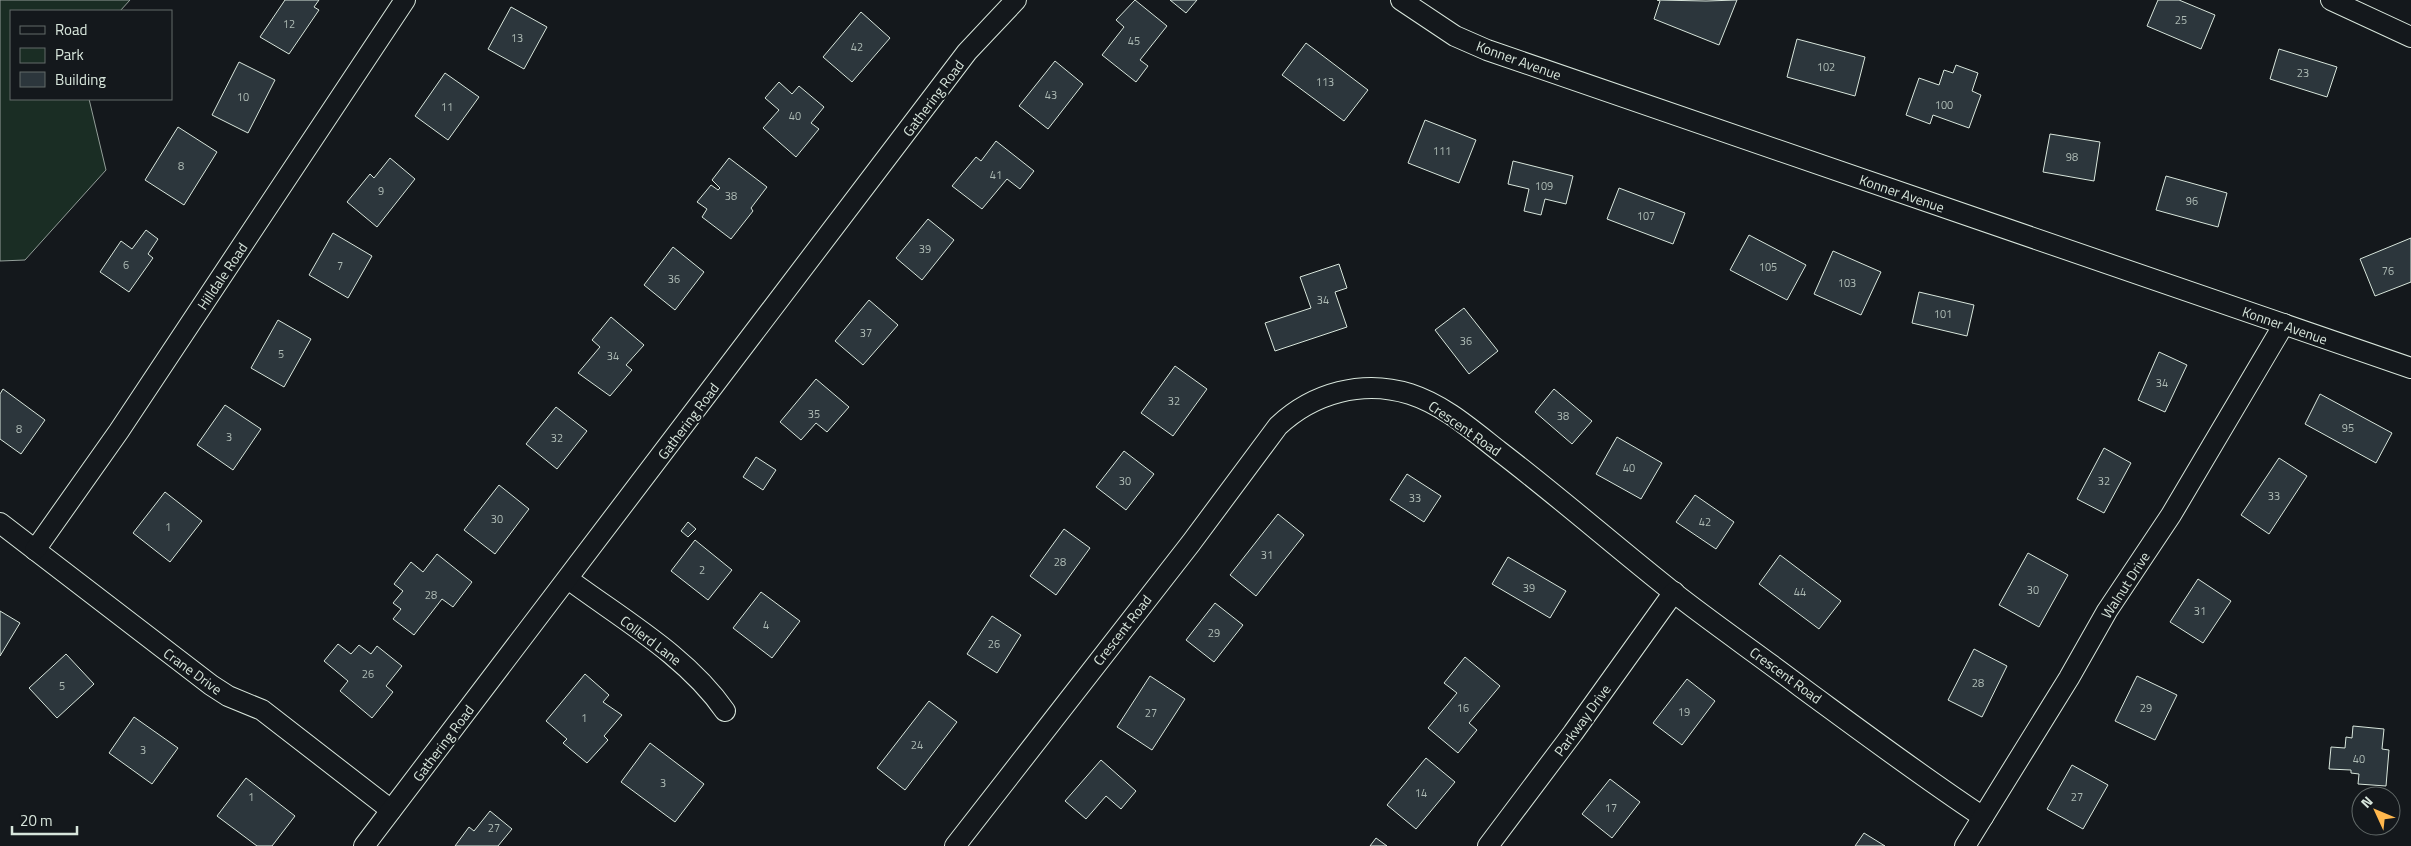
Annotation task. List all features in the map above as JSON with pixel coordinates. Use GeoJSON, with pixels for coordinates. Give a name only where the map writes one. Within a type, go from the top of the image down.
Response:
{"type":"FeatureCollection","features":[{"type":"Feature","properties":{"kind":"street","name":"Hilldale Road"},"geometry":{"type":"LineString","coordinates":[[35,550],[119,431],[406,0]]}},
{"type":"Feature","properties":{"kind":"street","name":"Gathering Road"},"geometry":{"type":"LineString","coordinates":[[364,846],[967,52],[1016,0]]}},
{"type":"Feature","properties":{"kind":"street","name":"Konner Avenue"},"geometry":{"type":"LineString","coordinates":[[1401,0],[1455,36],[1487,50],[2411,368]]}},
{"type":"Feature","properties":{"kind":"street"},"geometry":{"type":"LineString","coordinates":[[2331,0],[2411,36]]}},
{"type":"Feature","properties":{"kind":"street","name":"Walnut Drive"},"geometry":{"type":"LineString","coordinates":[[1965,846],[2069,678],[2107,611],[2171,516],[2284,324]]}},
{"type":"Feature","properties":{"kind":"street","name":"Crescent Road"},"geometry":{"type":"LineString","coordinates":[[955,846],[1191,543],[1269,437],[1289,415],[1314,400],[1342,391],[1372,388],[1408,393],[1429,401],[1451,414],[1541,483],[1674,592],[1935,785],[1983,817]]}},
{"type":"Feature","properties":{"kind":"street","name":"Crane Drive"},"geometry":{"type":"LineString","coordinates":[[0,523],[210,685],[228,696],[262,710],[391,810]]}},
{"type":"Feature","properties":{"kind":"street","name":"Collerd Lane"},"geometry":{"type":"LineString","coordinates":[[568,579],[692,670],[711,690],[726,711]]}},
{"type":"Feature","properties":{"kind":"street","name":"Parkway Drive"},"geometry":{"type":"LineString","coordinates":[[1488,846],[1573,733],[1674,592]]}},
{"type":"Feature","properties":{"kind":"green space"},"geometry":{"type":"Polygon","coordinates":[[[0,0],[130,0],[121,10],[10,10],[10,100],[89,100],[106,170],[25,260],[0,261],[0,0]]]}},
{"type":"Feature","properties":{"kind":"building"},"geometry":{"type":"Polygon","coordinates":[[[285,0],[319,0],[314,7],[319,10],[289,54],[260,37],[285,0]]]}},
{"type":"Feature","properties":{"kind":"building"},"geometry":{"type":"Polygon","coordinates":[[[1135,0],[1167,26],[1140,60],[1148,66],[1136,82],[1102,55],[1124,27],[1116,20],[1135,0]]]}},
{"type":"Feature","properties":{"kind":"building"},"geometry":{"type":"Polygon","coordinates":[[[1170,0],[1197,0],[1186,13],[1170,0]]]}},
{"type":"Feature","properties":{"kind":"building"},"geometry":{"type":"Polygon","coordinates":[[[1657,0],[1737,0],[1719,45],[1654,19],[1660,1],[1657,0]]]}},
{"type":"Feature","properties":{"kind":"building"},"geometry":{"type":"Polygon","coordinates":[[[2158,0],[2179,0],[2215,15],[2201,49],[2147,26],[2158,0]]]}},
{"type":"Feature","properties":{"kind":"building"},"geometry":{"type":"Polygon","coordinates":[[[511,7],[547,27],[524,69],[488,49],[511,7]]]}},
{"type":"Feature","properties":{"kind":"building"},"geometry":{"type":"Polygon","coordinates":[[[861,12],[890,38],[852,82],[823,57],[861,12]]]}},
{"type":"Feature","properties":{"kind":"building"},"geometry":{"type":"Polygon","coordinates":[[[1797,39],[1865,57],[1855,96],[1787,77],[1797,39]]]}},
{"type":"Feature","properties":{"kind":"building"},"geometry":{"type":"Polygon","coordinates":[[[1306,43],[1368,90],[1344,121],[1282,75],[1306,43]]]}},
{"type":"Feature","properties":{"kind":"building"},"geometry":{"type":"Polygon","coordinates":[[[2279,49],[2337,67],[2327,97],[2270,79],[2279,49]]]}},
{"type":"Feature","properties":{"kind":"building"},"geometry":{"type":"Polygon","coordinates":[[[1055,61],[1083,84],[1048,129],[1019,106],[1055,61]]]}},
{"type":"Feature","properties":{"kind":"building"},"geometry":{"type":"Polygon","coordinates":[[[239,62],[275,80],[248,133],[212,115],[239,62]]]}},
{"type":"Feature","properties":{"kind":"building"},"geometry":{"type":"Polygon","coordinates":[[[1956,65],[1978,73],[1972,91],[1981,95],[1969,128],[1933,115],[1930,124],[1906,115],[1919,78],[1939,85],[1944,70],[1953,73],[1956,65]]]}},
{"type":"Feature","properties":{"kind":"building"},"geometry":{"type":"Polygon","coordinates":[[[445,73],[479,97],[448,140],[415,116],[445,73]]]}},
{"type":"Feature","properties":{"kind":"building"},"geometry":{"type":"Polygon","coordinates":[[[779,82],[792,94],[799,86],[824,107],[811,123],[819,129],[796,157],[763,128],[779,110],[765,98],[779,82]]]}},
{"type":"Feature","properties":{"kind":"building"},"geometry":{"type":"Polygon","coordinates":[[[1425,120],[1476,140],[1459,183],[1408,163],[1425,120]]]}},
{"type":"Feature","properties":{"kind":"building"},"geometry":{"type":"Polygon","coordinates":[[[178,127],[217,152],[184,205],[145,180],[178,127]]]}},
{"type":"Feature","properties":{"kind":"building"},"geometry":{"type":"Polygon","coordinates":[[[2050,134],[2100,142],[2094,181],[2043,172],[2050,134]]]}},
{"type":"Feature","properties":{"kind":"building"},"geometry":{"type":"Polygon","coordinates":[[[996,141],[1034,171],[1020,189],[1007,179],[982,209],[952,186],[976,157],[981,161],[996,141]]]}},
{"type":"Feature","properties":{"kind":"building"},"geometry":{"type":"Polygon","coordinates":[[[390,158],[415,179],[377,227],[347,202],[370,174],[374,178],[390,158]]]}},
{"type":"Feature","properties":{"kind":"building"},"geometry":{"type":"Polygon","coordinates":[[[729,158],[767,187],[751,208],[753,211],[731,239],[702,217],[707,209],[697,202],[711,185],[718,190],[720,188],[712,180],[729,158]]]}},
{"type":"Feature","properties":{"kind":"building"},"geometry":{"type":"Polygon","coordinates":[[[1513,161],[1573,176],[1566,204],[1545,199],[1541,215],[1524,211],[1529,189],[1508,184],[1513,161]]]}},
{"type":"Feature","properties":{"kind":"building"},"geometry":{"type":"Polygon","coordinates":[[[2166,176],[2227,193],[2218,227],[2156,210],[2166,176]]]}},
{"type":"Feature","properties":{"kind":"building"},"geometry":{"type":"Polygon","coordinates":[[[1619,188],[1685,213],[1673,244],[1607,219],[1619,188]]]}},
{"type":"Feature","properties":{"kind":"building"},"geometry":{"type":"Polygon","coordinates":[[[928,219],[954,240],[922,280],[896,258],[928,219]]]}},
{"type":"Feature","properties":{"kind":"building"},"geometry":{"type":"Polygon","coordinates":[[[146,230],[158,239],[148,254],[153,258],[129,292],[100,272],[121,241],[132,249],[146,230]]]}},
{"type":"Feature","properties":{"kind":"building"},"geometry":{"type":"Polygon","coordinates":[[[333,233],[372,256],[348,298],[309,275],[333,233]]]}},
{"type":"Feature","properties":{"kind":"building"},"geometry":{"type":"Polygon","coordinates":[[[1749,235],[1806,265],[1787,300],[1730,270],[1749,235]]]}},
{"type":"Feature","properties":{"kind":"building"},"geometry":{"type":"Polygon","coordinates":[[[2411,238],[2411,282],[2375,296],[2360,259],[2411,238]]]}},
{"type":"Feature","properties":{"kind":"building"},"geometry":{"type":"Polygon","coordinates":[[[673,247],[704,272],[675,310],[644,285],[673,247]]]}},
{"type":"Feature","properties":{"kind":"building"},"geometry":{"type":"Polygon","coordinates":[[[1833,251],[1881,272],[1861,315],[1814,294],[1833,251]]]}},
{"type":"Feature","properties":{"kind":"building"},"geometry":{"type":"Polygon","coordinates":[[[1339,264],[1347,288],[1335,292],[1347,327],[1275,351],[1265,323],[1311,308],[1300,277],[1339,264]]]}},
{"type":"Feature","properties":{"kind":"building"},"geometry":{"type":"Polygon","coordinates":[[[1919,292],[1974,305],[1967,336],[1912,323],[1919,292]]]}},
{"type":"Feature","properties":{"kind":"building"},"geometry":{"type":"Polygon","coordinates":[[[869,300],[898,325],[863,365],[835,341],[869,300]]]}},
{"type":"Feature","properties":{"kind":"building"},"geometry":{"type":"Polygon","coordinates":[[[1464,308],[1498,351],[1469,374],[1435,330],[1464,308]]]}},
{"type":"Feature","properties":{"kind":"building"},"geometry":{"type":"Polygon","coordinates":[[[611,317],[644,345],[626,365],[632,370],[610,396],[578,373],[600,347],[592,340],[611,317]]]}},
{"type":"Feature","properties":{"kind":"building"},"geometry":{"type":"Polygon","coordinates":[[[278,320],[311,339],[284,387],[251,368],[278,320]]]}},
{"type":"Feature","properties":{"kind":"building"},"geometry":{"type":"Polygon","coordinates":[[[2159,352],[2187,365],[2165,412],[2138,400],[2159,352]]]}},
{"type":"Feature","properties":{"kind":"building"},"geometry":{"type":"Polygon","coordinates":[[[1175,366],[1207,389],[1173,436],[1141,413],[1175,366]]]}},
{"type":"Feature","properties":{"kind":"building"},"geometry":{"type":"Polygon","coordinates":[[[816,379],[849,407],[827,432],[816,423],[801,440],[780,422],[816,379]]]}},
{"type":"Feature","properties":{"kind":"building"},"geometry":{"type":"Polygon","coordinates":[[[3,389],[45,420],[21,454],[0,439],[0,394],[3,389]]]}},
{"type":"Feature","properties":{"kind":"building"},"geometry":{"type":"Polygon","coordinates":[[[1554,389],[1592,421],[1572,444],[1535,412],[1554,389]]]}},
{"type":"Feature","properties":{"kind":"building"},"geometry":{"type":"Polygon","coordinates":[[[2320,394],[2392,433],[2376,463],[2305,424],[2320,394]]]}},
{"type":"Feature","properties":{"kind":"building"},"geometry":{"type":"Polygon","coordinates":[[[225,405],[261,429],[233,470],[197,445],[225,405]]]}},
{"type":"Feature","properties":{"kind":"building"},"geometry":{"type":"Polygon","coordinates":[[[556,407],[587,431],[557,469],[526,444],[556,407]]]}},
{"type":"Feature","properties":{"kind":"building"},"geometry":{"type":"Polygon","coordinates":[[[1617,437],[1662,463],[1641,499],[1596,474],[1617,437]]]}},
{"type":"Feature","properties":{"kind":"building"},"geometry":{"type":"Polygon","coordinates":[[[2104,448],[2131,463],[2104,513],[2077,499],[2104,448]]]}},
{"type":"Feature","properties":{"kind":"building"},"geometry":{"type":"Polygon","coordinates":[[[1124,451],[1154,474],[1126,510],[1096,487],[1124,451]]]}},
{"type":"Feature","properties":{"kind":"building"},"geometry":{"type":"Polygon","coordinates":[[[756,457],[776,470],[763,490],[743,477],[756,457]]]}},
{"type":"Feature","properties":{"kind":"building"},"geometry":{"type":"Polygon","coordinates":[[[2279,458],[2307,476],[2269,534],[2241,515],[2279,458]]]}},
{"type":"Feature","properties":{"kind":"building"},"geometry":{"type":"Polygon","coordinates":[[[1407,474],[1441,496],[1424,522],[1390,500],[1407,474]]]}},
{"type":"Feature","properties":{"kind":"building"},"geometry":{"type":"Polygon","coordinates":[[[499,485],[529,509],[495,554],[464,530],[499,485]]]}},
{"type":"Feature","properties":{"kind":"building"},"geometry":{"type":"Polygon","coordinates":[[[165,492],[202,521],[170,562],[133,533],[165,492]]]}},
{"type":"Feature","properties":{"kind":"building"},"geometry":{"type":"Polygon","coordinates":[[[1695,495],[1734,522],[1716,549],[1676,522],[1695,495]]]}},
{"type":"Feature","properties":{"kind":"building"},"geometry":{"type":"Polygon","coordinates":[[[1278,514],[1304,535],[1256,596],[1230,575],[1278,514]]]}},
{"type":"Feature","properties":{"kind":"building"},"geometry":{"type":"Polygon","coordinates":[[[688,522],[696,529],[688,537],[681,531],[688,522]]]}},
{"type":"Feature","properties":{"kind":"building"},"geometry":{"type":"Polygon","coordinates":[[[1064,529],[1090,548],[1056,595],[1030,576],[1064,529]]]}},
{"type":"Feature","properties":{"kind":"building"},"geometry":{"type":"Polygon","coordinates":[[[695,540],[732,570],[708,600],[671,571],[695,540]]]}},
{"type":"Feature","properties":{"kind":"building"},"geometry":{"type":"Polygon","coordinates":[[[2028,553],[2068,575],[2039,627],[1999,605],[2028,553]]]}},
{"type":"Feature","properties":{"kind":"building"},"geometry":{"type":"Polygon","coordinates":[[[437,554],[472,582],[453,607],[442,599],[414,635],[393,619],[401,609],[393,603],[403,591],[394,584],[411,562],[423,572],[437,554]]]}},
{"type":"Feature","properties":{"kind":"building"},"geometry":{"type":"Polygon","coordinates":[[[1780,555],[1841,601],[1819,629],[1759,584],[1780,555]]]}},
{"type":"Feature","properties":{"kind":"building"},"geometry":{"type":"Polygon","coordinates":[[[1508,557],[1566,591],[1550,618],[1492,584],[1508,557]]]}},
{"type":"Feature","properties":{"kind":"building"},"geometry":{"type":"Polygon","coordinates":[[[2198,579],[2231,601],[2203,643],[2170,622],[2198,579]]]}},
{"type":"Feature","properties":{"kind":"building"},"geometry":{"type":"Polygon","coordinates":[[[761,592],[800,621],[772,658],[733,628],[761,592]]]}},
{"type":"Feature","properties":{"kind":"building"},"geometry":{"type":"Polygon","coordinates":[[[1215,603],[1243,625],[1214,662],[1186,640],[1215,603]]]}},
{"type":"Feature","properties":{"kind":"building"},"geometry":{"type":"Polygon","coordinates":[[[0,611],[20,623],[0,656],[0,611]]]}},
{"type":"Feature","properties":{"kind":"building"},"geometry":{"type":"Polygon","coordinates":[[[992,616],[1021,635],[997,673],[967,654],[992,616]]]}},
{"type":"Feature","properties":{"kind":"building"},"geometry":{"type":"Polygon","coordinates":[[[338,644],[351,654],[359,645],[371,654],[377,646],[402,666],[386,686],[393,692],[372,718],[340,691],[348,681],[324,661],[338,644]]]}},
{"type":"Feature","properties":{"kind":"building"},"geometry":{"type":"Polygon","coordinates":[[[1974,649],[2007,666],[1982,717],[1948,700],[1974,649]]]}},
{"type":"Feature","properties":{"kind":"building"},"geometry":{"type":"Polygon","coordinates":[[[66,654],[94,684],[57,718],[29,688],[66,654]]]}},
{"type":"Feature","properties":{"kind":"building"},"geometry":{"type":"Polygon","coordinates":[[[1465,657],[1500,686],[1469,723],[1477,730],[1458,753],[1428,728],[1457,693],[1444,683],[1465,657]]]}},
{"type":"Feature","properties":{"kind":"building"},"geometry":{"type":"Polygon","coordinates":[[[585,674],[609,695],[603,702],[622,715],[604,736],[608,740],[587,763],[563,743],[567,739],[546,721],[585,674]]]}},
{"type":"Feature","properties":{"kind":"building"},"geometry":{"type":"Polygon","coordinates":[[[1150,676],[1185,699],[1152,750],[1117,727],[1150,676]]]}},
{"type":"Feature","properties":{"kind":"building"},"geometry":{"type":"Polygon","coordinates":[[[2137,676],[2177,695],[2155,740],[2115,721],[2137,676]]]}},
{"type":"Feature","properties":{"kind":"building"},"geometry":{"type":"Polygon","coordinates":[[[1687,679],[1715,701],[1682,745],[1653,723],[1687,679]]]}},
{"type":"Feature","properties":{"kind":"building"},"geometry":{"type":"Polygon","coordinates":[[[929,701],[957,722],[905,790],[877,768],[929,701]]]}},
{"type":"Feature","properties":{"kind":"building"},"geometry":{"type":"Polygon","coordinates":[[[134,717],[178,748],[152,784],[109,753],[134,717]]]}},
{"type":"Feature","properties":{"kind":"building"},"geometry":{"type":"Polygon","coordinates":[[[2353,726],[2384,729],[2382,749],[2389,750],[2386,786],[2358,784],[2359,774],[2351,773],[2351,770],[2329,769],[2331,747],[2345,748],[2346,737],[2352,738],[2353,726]]]}},
{"type":"Feature","properties":{"kind":"building"},"geometry":{"type":"Polygon","coordinates":[[[650,743],[704,784],[675,822],[621,782],[650,743]]]}},
{"type":"Feature","properties":{"kind":"building"},"geometry":{"type":"Polygon","coordinates":[[[1426,758],[1455,782],[1416,829],[1387,805],[1426,758]]]}},
{"type":"Feature","properties":{"kind":"building"},"geometry":{"type":"Polygon","coordinates":[[[1101,760],[1136,791],[1121,809],[1106,796],[1086,819],[1065,801],[1101,760]]]}},
{"type":"Feature","properties":{"kind":"building"},"geometry":{"type":"Polygon","coordinates":[[[2072,765],[2108,785],[2083,829],[2047,809],[2072,765]]]}},
{"type":"Feature","properties":{"kind":"building"},"geometry":{"type":"Polygon","coordinates":[[[246,778],[295,816],[272,846],[257,846],[217,816],[246,778]]]}},
{"type":"Feature","properties":{"kind":"building"},"geometry":{"type":"Polygon","coordinates":[[[1610,779],[1640,802],[1612,838],[1582,814],[1610,779]]]}},
{"type":"Feature","properties":{"kind":"building"},"geometry":{"type":"Polygon","coordinates":[[[490,811],[512,829],[498,846],[455,846],[469,827],[474,831],[490,811]]]}},
{"type":"Feature","properties":{"kind":"building"},"geometry":{"type":"Polygon","coordinates":[[[1864,833],[1885,846],[1855,846],[1864,833]]]}},
{"type":"Feature","properties":{"kind":"building"},"geometry":{"type":"Polygon","coordinates":[[[1376,838],[1387,846],[1370,846],[1376,838]]]}}]}
